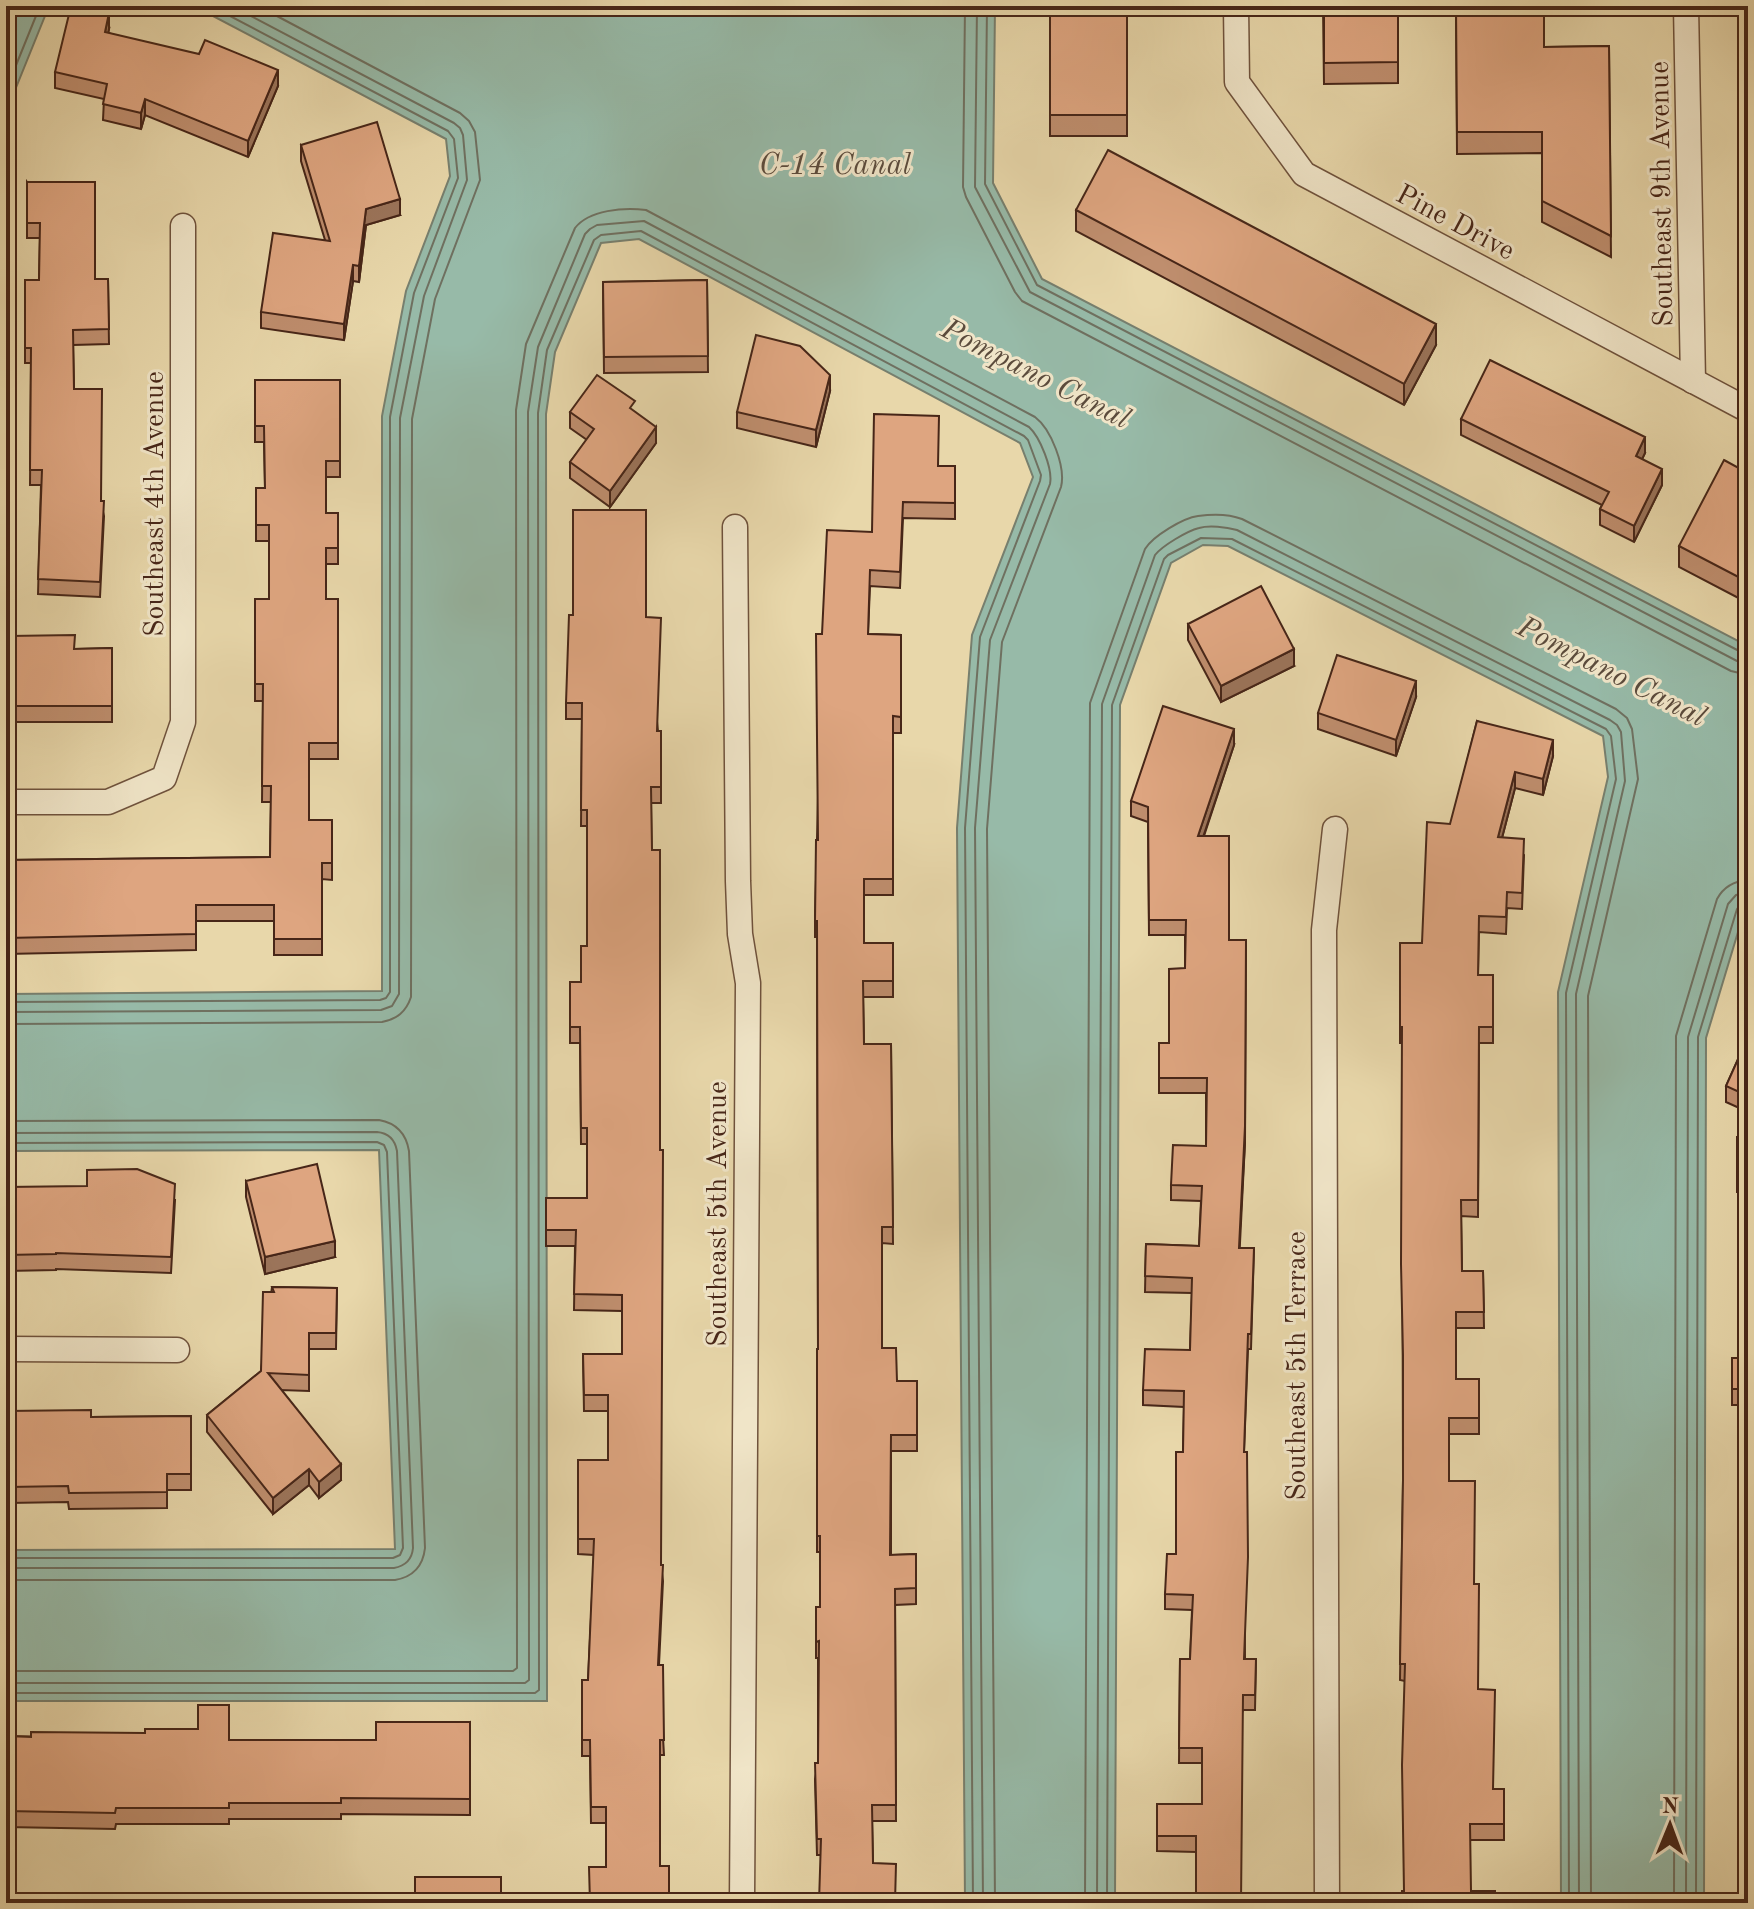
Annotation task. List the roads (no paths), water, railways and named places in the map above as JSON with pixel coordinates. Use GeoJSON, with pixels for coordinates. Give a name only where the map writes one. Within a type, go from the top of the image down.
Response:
{"type":"FeatureCollection","features":[{"type":"Feature","properties":{"kind":"street","name":"Pine Drive"},"geometry":{"type":"LineString","coordinates":[[1236,6],[1237,82],[1304,174],[1748,410]]}},
{"type":"Feature","properties":{"kind":"street","name":"Southeast 9th Avenue"},"geometry":{"type":"LineString","coordinates":[[1686,6],[1693,381]]}},
{"type":"Feature","properties":{"kind":"street","name":"Southeast 4th Avenue"},"geometry":{"type":"LineString","coordinates":[[6,802],[108,802],[164,778],[183,722],[183,226]]}},
{"type":"Feature","properties":{"kind":"street","name":"Southeast 5th Avenue"},"geometry":{"type":"LineString","coordinates":[[735,527],[738,881],[740,934],[748,983],[742,1903]]}},
{"type":"Feature","properties":{"kind":"street","name":"Southeast 5th Terrace"},"geometry":{"type":"LineString","coordinates":[[1327,1903],[1324,930],[1335,829]]}},
{"type":"Feature","properties":{"kind":"street"},"geometry":{"type":"LineString","coordinates":[[6,1349],[177,1350]]}},
{"type":"Feature","properties":{"kind":"water"},"geometry":{"type":"Polygon","coordinates":[[[6,6],[49,6],[9,105],[6,140],[6,6]]]}},
{"type":"Feature","properties":{"kind":"water","name":"C-14 Canal"},"geometry":{"type":"Polygon","coordinates":[[[194,6],[995,6],[993,183],[1042,279],[1748,646],[1748,899],[1706,1038],[1704,1903],[1561,1903],[1558,992],[1608,777],[1603,736],[1228,546],[1203,545],[1171,563],[1120,705],[1115,1903],[965,1903],[957,828],[972,635],[1033,477],[1020,443],[639,239],[601,243],[555,352],[546,414],[547,1701],[6,1701],[6,1550],[395,1549],[379,1150],[6,1151],[6,994],[382,991],[382,416],[406,291],[450,176],[446,139],[194,6]]]}},
{"type":"Feature","properties":{"kind":"water label","name":"Pompano Canal"},"geometry":{"type":"Point","coordinates":[1036,373]}},
{"type":"Feature","properties":{"kind":"water label","name":"Pompano Canal"},"geometry":{"type":"Point","coordinates":[1612,671]}}]}
